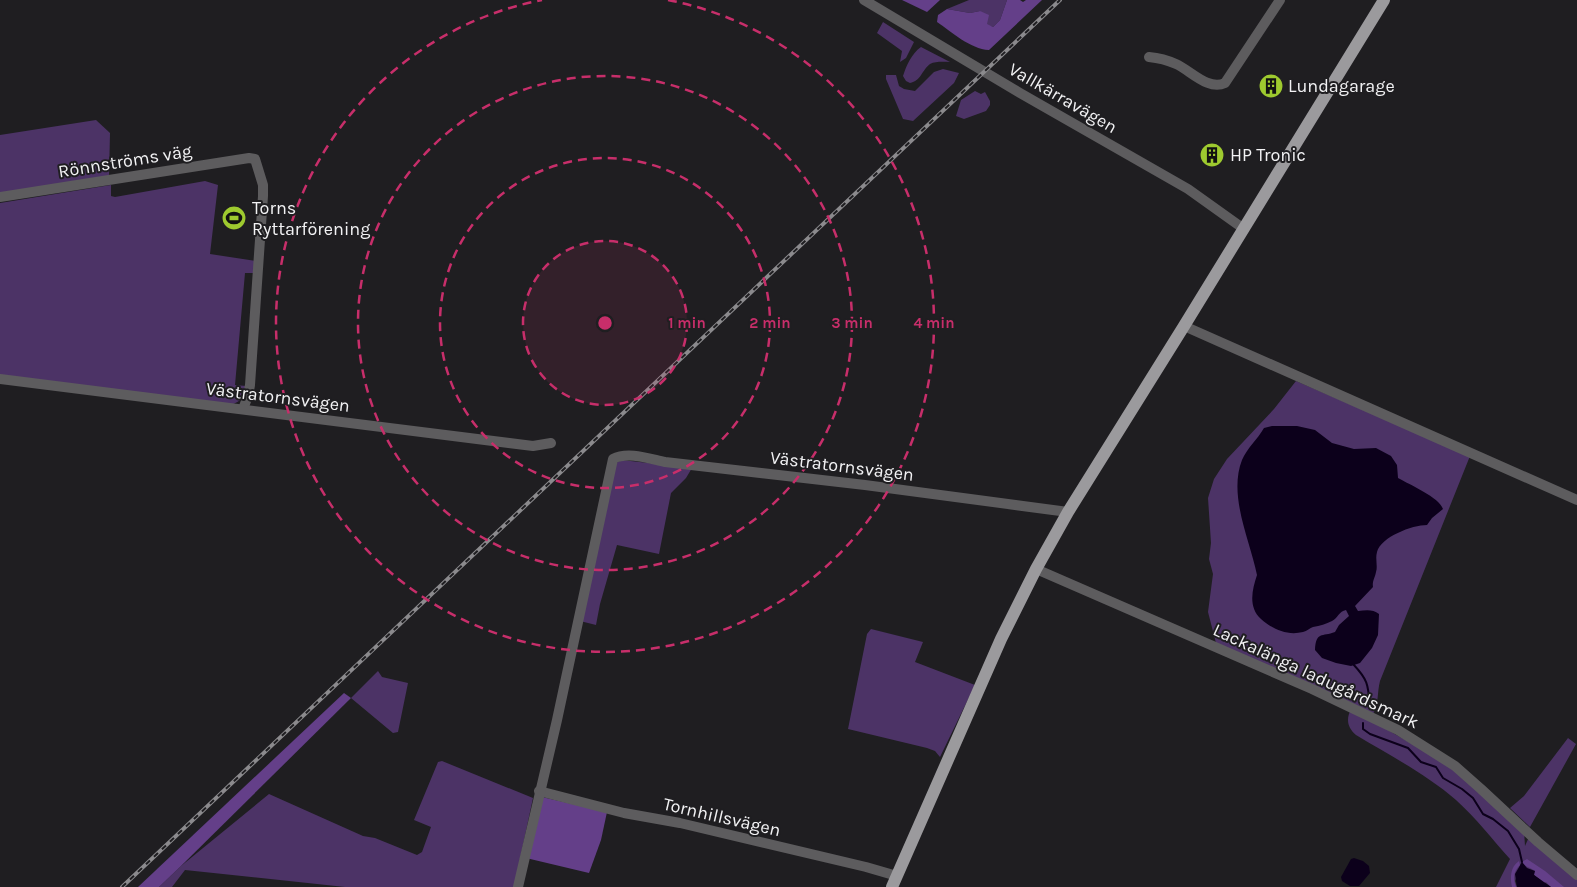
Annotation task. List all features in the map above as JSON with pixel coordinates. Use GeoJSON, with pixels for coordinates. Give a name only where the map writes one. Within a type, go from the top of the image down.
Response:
{"type":"FeatureCollection","features":[{"type":"Feature","properties":{"kind":"main road"},"geometry":{"type":"LineString","coordinates":[[894,881],[1001,639],[1036,569],[1068,512],[1384,0]]}},
{"type":"Feature","properties":{"kind":"street","name":"Vallkärravägen"},"geometry":{"type":"LineString","coordinates":[[864,0],[1188,189],[1244,228]]}},
{"type":"Feature","properties":{"kind":"street"},"geometry":{"type":"LineString","coordinates":[[1149,57],[1178,64],[1212,84],[1220,85],[1225,83],[1280,0]]}},
{"type":"Feature","properties":{"kind":"street","name":"Rönnströms väg"},"geometry":{"type":"LineString","coordinates":[[0,197],[249,158],[254,159],[263,185],[263,196],[250,385],[244,409]]}},
{"type":"Feature","properties":{"kind":"street"},"geometry":{"type":"LineString","coordinates":[[1184,326],[1577,500]]}},
{"type":"Feature","properties":{"kind":"street","name":"Västratornsvägen"},"geometry":{"type":"LineString","coordinates":[[0,379],[533,446],[551,443]]}},
{"type":"Feature","properties":{"kind":"street","name":"Västratornsvägen"},"geometry":{"type":"LineString","coordinates":[[539,791],[557,720],[613,460],[618,456],[636,456],[665,462],[865,485],[1068,512]]}},
{"type":"Feature","properties":{"kind":"street","name":"Lackalänga ladugårdsmark"},"geometry":{"type":"LineString","coordinates":[[1036,569],[1312,689],[1398,730],[1433,751],[1468,778],[1577,875]]}},
{"type":"Feature","properties":{"kind":"street"},"geometry":{"type":"LineString","coordinates":[[518,887],[539,791]]}},
{"type":"Feature","properties":{"kind":"street","name":"Tornhillsvägen"},"geometry":{"type":"LineString","coordinates":[[539,791],[624,813],[847,862],[894,881]]}},
{"type":"Feature","properties":{"kind":"shaded area"},"geometry":{"type":"Polygon","coordinates":[[[902,0],[940,0],[927,12],[902,0]]]}},
{"type":"Feature","properties":{"kind":"shaded area"},"geometry":{"type":"Polygon","coordinates":[[[969,0],[1007,0],[1000,20],[993,27],[986,25],[980,11],[970,13],[947,9],[969,0]]]}},
{"type":"Feature","properties":{"kind":"shaded area"},"geometry":{"type":"Polygon","coordinates":[[[1007,0],[1020,0],[1023,2],[1026,0],[1042,0],[989,50],[975,47],[937,22],[938,15],[947,9],[970,13],[980,11],[989,15],[987,24],[993,27],[1000,20],[1007,0]]]}},
{"type":"Feature","properties":{"kind":"shaded area"},"geometry":{"type":"Polygon","coordinates":[[[883,22],[914,42],[906,58],[900,62],[902,51],[877,33],[883,22]]]}},
{"type":"Feature","properties":{"kind":"shaded area"},"geometry":{"type":"Polygon","coordinates":[[[921,47],[950,62],[930,64],[917,80],[910,83],[903,76],[910,60],[921,47]]]}},
{"type":"Feature","properties":{"kind":"shaded area"},"geometry":{"type":"Polygon","coordinates":[[[943,69],[959,73],[954,83],[913,121],[903,119],[886,75],[896,75],[899,86],[915,91],[934,72],[943,69]]]}},
{"type":"Feature","properties":{"kind":"shaded area"},"geometry":{"type":"Polygon","coordinates":[[[975,91],[981,94],[985,92],[990,101],[986,111],[964,119],[956,116],[961,100],[975,91]]]}},
{"type":"Feature","properties":{"kind":"shaded area"},"geometry":{"type":"Polygon","coordinates":[[[96,120],[110,133],[109,177],[0,194],[0,135],[96,120]]]}},
{"type":"Feature","properties":{"kind":"shaded area"},"geometry":{"type":"Polygon","coordinates":[[[205,181],[218,185],[210,254],[256,261],[256,273],[245,273],[235,385],[246,386],[240,400],[231,405],[0,376],[0,203],[111,185],[111,196],[115,197],[205,181]]]}},
{"type":"Feature","properties":{"kind":"shaded area"},"geometry":{"type":"Polygon","coordinates":[[[1296,381],[1470,456],[1380,681],[1373,714],[1216,643],[1208,612],[1213,574],[1209,559],[1211,543],[1208,498],[1214,479],[1227,459],[1274,409],[1296,381]]]}},
{"type":"Feature","properties":{"kind":"shaded area"},"geometry":{"type":"Polygon","coordinates":[[[1272,426],[1297,426],[1315,430],[1332,443],[1354,449],[1376,448],[1391,456],[1397,465],[1398,478],[1436,500],[1443,509],[1427,525],[1413,527],[1384,541],[1377,552],[1377,570],[1373,587],[1355,606],[1358,611],[1367,610],[1379,614],[1378,635],[1372,648],[1360,663],[1351,666],[1336,663],[1322,658],[1315,650],[1318,637],[1335,632],[1339,625],[1349,616],[1346,610],[1327,623],[1303,632],[1291,633],[1280,631],[1270,626],[1261,619],[1254,609],[1252,598],[1257,575],[1239,503],[1238,474],[1242,460],[1258,436],[1264,428],[1272,426]]]}},
{"type":"Feature","properties":{"kind":"shaded area"},"geometry":{"type":"Polygon","coordinates":[[[622,460],[692,468],[686,478],[671,493],[659,554],[617,545],[596,625],[580,621],[616,463],[622,460]]]}},
{"type":"Feature","properties":{"kind":"shaded area"},"geometry":{"type":"Polygon","coordinates":[[[871,629],[923,642],[915,662],[975,685],[940,757],[935,751],[927,748],[848,729],[867,634],[871,629]]]}},
{"type":"Feature","properties":{"kind":"shaded area"},"geometry":{"type":"Polygon","coordinates":[[[378,671],[382,677],[408,683],[398,732],[393,733],[351,698],[378,671]]]}},
{"type":"Feature","properties":{"kind":"shaded area"},"geometry":{"type":"Polygon","coordinates":[[[344,693],[351,698],[159,887],[138,887],[344,693]]]}},
{"type":"Feature","properties":{"kind":"shaded area"},"geometry":{"type":"Polygon","coordinates":[[[1351,709],[1449,765],[1524,831],[1525,846],[1529,837],[1577,880],[1577,887],[1551,887],[1521,863],[1515,881],[1517,887],[1496,887],[1510,859],[1456,800],[1407,765],[1356,735],[1348,723],[1351,709]]]}},
{"type":"Feature","properties":{"kind":"shaded area"},"geometry":{"type":"Polygon","coordinates":[[[1568,738],[1576,744],[1530,827],[1510,808],[1524,796],[1568,738]]]}},
{"type":"Feature","properties":{"kind":"shaded area"},"geometry":{"type":"Polygon","coordinates":[[[442,761],[533,798],[514,887],[345,887],[185,870],[172,887],[159,887],[181,866],[269,794],[363,836],[375,838],[417,855],[422,852],[431,827],[414,820],[438,762],[442,761]]]}},
{"type":"Feature","properties":{"kind":"shaded area"},"geometry":{"type":"Polygon","coordinates":[[[542,797],[607,812],[601,840],[589,873],[526,858],[542,797]]]}},
{"type":"Feature","properties":{"kind":"shaded area"},"geometry":{"type":"Polygon","coordinates":[[[1351,859],[1363,861],[1369,866],[1370,873],[1359,886],[1350,886],[1342,881],[1341,877],[1351,859]]]}},
{"type":"Feature","properties":{"kind":"shaded area"},"geometry":{"type":"Polygon","coordinates":[[[1527,859],[1564,887],[1551,887],[1546,882],[1544,883],[1533,874],[1535,871],[1522,862],[1527,859]]]}},
{"type":"Feature","properties":{"kind":"shaded area"},"geometry":{"type":"Polygon","coordinates":[[[1519,861],[1520,865],[1514,875],[1516,887],[1512,887],[1511,873],[1519,861]]]}},
{"type":"Feature","properties":{"kind":"shaded area"},"geometry":{"type":"Polygon","coordinates":[[[1522,862],[1527,868],[1535,871],[1534,875],[1551,887],[1517,887],[1515,874],[1522,862]]]}},
{"type":"Feature","properties":{"kind":"waterway"},"geometry":{"type":"LineString","coordinates":[[1353,664],[1362,674],[1366,683],[1370,706]]}},
{"type":"Feature","properties":{"kind":"waterway"},"geometry":{"type":"LineString","coordinates":[[1363,723],[1363,729],[1370,734],[1408,748],[1421,762],[1436,767],[1443,778],[1473,798],[1483,814],[1508,831],[1519,849],[1522,862]]}},
{"type":"Feature","properties":{"kind":"railway"},"geometry":{"type":"LineString","coordinates":[[122,887],[1060,0]]}},
{"type":"Feature","properties":{"kind":"place","name":"Lundagarage"},"geometry":{"type":"Point","coordinates":[1271,86]}},
{"type":"Feature","properties":{"kind":"place","name":"HP Tronic"},"geometry":{"type":"Point","coordinates":[1212,155]}},
{"type":"Feature","properties":{"kind":"place","name":"Torns Ryttarförening"},"geometry":{"type":"Point","coordinates":[234,218]}}]}
